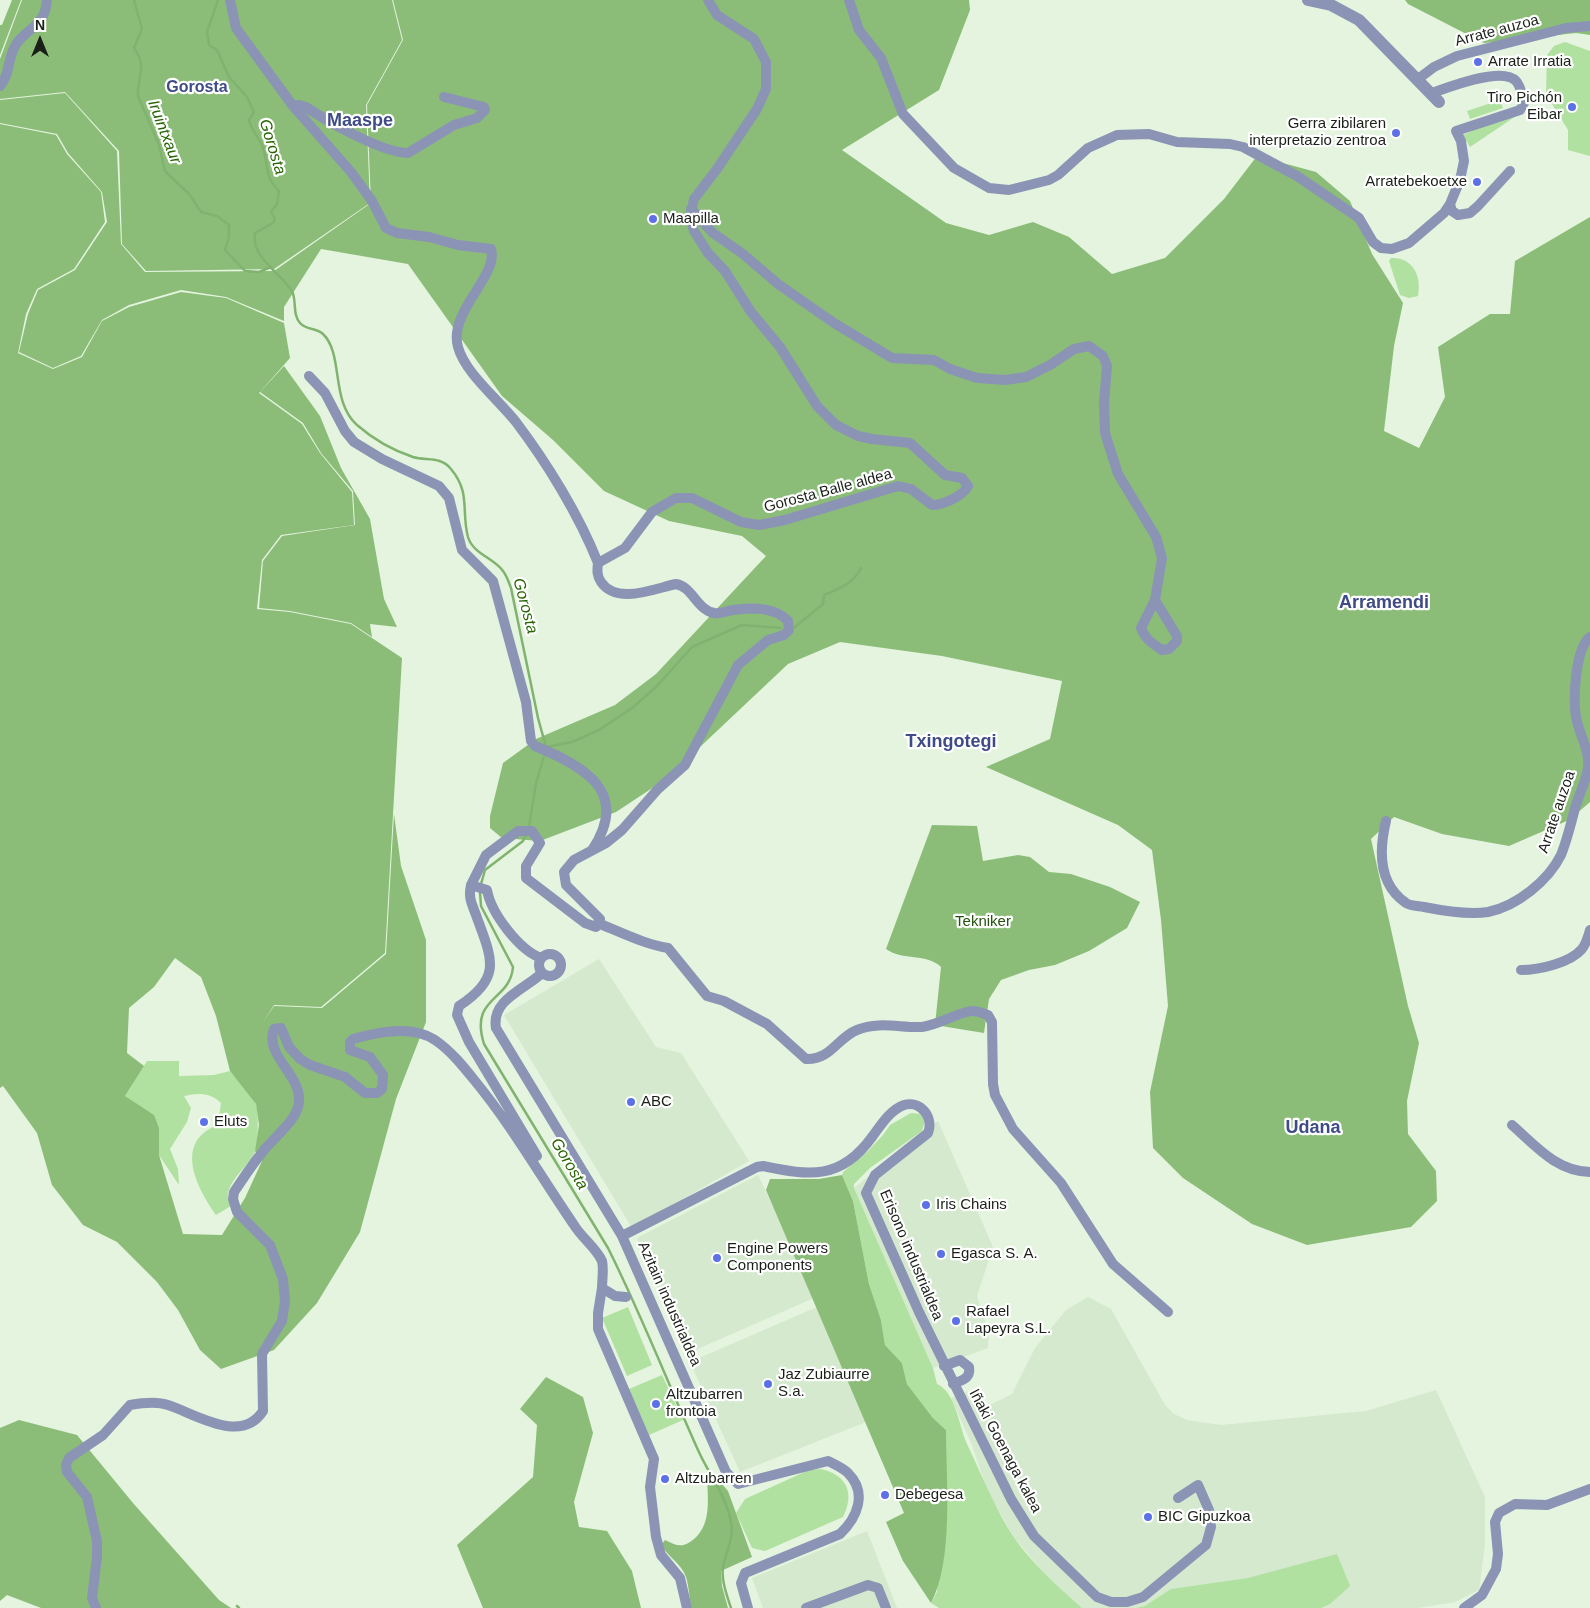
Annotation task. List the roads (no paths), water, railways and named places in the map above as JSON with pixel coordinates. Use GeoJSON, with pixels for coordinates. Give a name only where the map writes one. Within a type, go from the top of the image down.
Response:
{"type":"FeatureCollection","features":[{"type":"Feature","properties":{"kind":"street"},"geometry":{"type":"LineString","coordinates":[[0,86],[7,75],[16,44],[39,24],[46,0]]}},
{"type":"Feature","properties":{"kind":"street"},"geometry":{"type":"LineString","coordinates":[[230,0],[236,28],[293,106],[351,172],[372,201],[386,228],[397,233],[428,237],[458,246],[491,249],[492,256],[489,268],[465,308],[459,324],[456,342],[458,350],[470,372],[499,400],[527,438],[571,507],[598,564],[598,577],[603,585],[614,593],[626,594],[676,584],[685,587],[696,602],[708,611],[719,614],[742,610],[773,610],[784,616],[789,626],[789,630],[784,635],[768,640],[738,665],[685,765],[658,789],[622,830],[569,865],[564,872],[564,878],[571,892],[598,916],[600,924]]}},
{"type":"Feature","properties":{"kind":"street"},"geometry":{"type":"LineString","coordinates":[[708,0],[717,15],[754,39],[758,44],[766,62],[766,89],[757,108],[717,169],[699,191],[691,209],[713,233],[743,254],[778,284],[834,323],[892,358],[934,360],[950,369],[977,378],[1005,380],[1026,377],[1050,365],[1074,349],[1089,346],[1103,356],[1107,366],[1104,403],[1107,440],[1118,474],[1156,537],[1162,558],[1156,600],[1141,628],[1148,639],[1162,650],[1174,645],[1177,641],[1177,636],[1156,600]]}},
{"type":"Feature","properties":{"kind":"street"},"geometry":{"type":"LineString","coordinates":[[849,0],[859,30],[881,58],[903,114],[954,168],[989,188],[1009,190],[1049,180],[1098,142],[1117,134],[1137,133],[1160,136],[1176,142],[1222,143],[1243,147],[1297,176],[1352,212],[1363,223],[1373,242],[1381,248],[1392,249],[1409,243],[1451,208],[1464,161],[1461,141],[1456,131],[1520,110],[1524,103],[1518,85],[1515,80],[1506,76],[1491,76],[1460,83],[1436,98],[1359,20],[1331,5],[1308,0]]}},
{"type":"Feature","properties":{"kind":"street","name":"Arrate auzoa"},"geometry":{"type":"LineString","coordinates":[[1418,79],[1434,67],[1458,56],[1566,28],[1590,26]]}},
{"type":"Feature","properties":{"kind":"street"},"geometry":{"type":"LineString","coordinates":[[293,106],[299,105],[306,108],[392,151],[408,153],[454,125],[477,118],[485,110],[484,108],[444,97]]}},
{"type":"Feature","properties":{"kind":"street"},"geometry":{"type":"LineString","coordinates":[[1451,208],[1458,215],[1470,213],[1510,171]]}},
{"type":"Feature","properties":{"kind":"street","name":"Gorosta Balle aldea"},"geometry":{"type":"LineString","coordinates":[[598,564],[625,548],[652,512],[676,498],[692,498],[742,522],[759,525],[785,520],[898,486],[911,488],[932,505],[943,503],[966,490],[968,486],[962,478],[945,475],[910,443],[872,440],[858,436],[836,425],[810,396],[783,352],[751,312],[725,271],[700,241],[691,224],[691,209]]}},
{"type":"Feature","properties":{"kind":"street"},"geometry":{"type":"LineString","coordinates":[[309,376],[325,392],[345,431],[354,442],[382,459],[439,486],[449,498],[462,550],[493,582],[524,693],[531,741],[535,746],[569,761],[595,781],[604,792],[607,802],[606,818],[592,851]]}},
{"type":"Feature","properties":{"kind":"street","name":"Arrate auzoa"},"geometry":{"type":"LineString","coordinates":[[1386,820],[1382,840],[1382,868],[1393,889],[1407,904],[1453,912],[1488,912],[1515,902],[1541,883],[1560,856],[1588,768],[1586,745],[1576,718],[1575,686],[1580,658],[1586,640],[1590,637]]}},
{"type":"Feature","properties":{"kind":"street"},"geometry":{"type":"LineString","coordinates":[[541,1172],[538,1158],[528,1139],[469,1042],[457,1015],[459,1006],[483,986],[491,961],[486,938],[470,904],[486,855],[527,830],[540,842],[526,866],[526,878],[591,927],[596,927],[600,924]]}},
{"type":"Feature","properties":{"kind":"street"},"geometry":{"type":"LineString","coordinates":[[477,887],[487,890],[489,900],[499,917],[531,954],[541,958],[552,954],[561,962],[557,974],[550,976],[542,973],[539,966],[541,958]]}},
{"type":"Feature","properties":{"kind":"street"},"geometry":{"type":"LineString","coordinates":[[600,924],[626,936],[636,937],[650,945],[668,948],[707,996],[724,1001],[767,1024],[806,1059],[826,1056],[855,1030],[868,1026],[883,1024],[922,1027],[944,1022],[973,1011],[988,1015],[992,1022],[992,1084],[995,1095],[1013,1129],[1061,1183],[1113,1264],[1168,1312]]}},
{"type":"Feature","properties":{"kind":"street"},"geometry":{"type":"LineString","coordinates":[[1521,970],[1559,962],[1576,953],[1586,941],[1590,930]]}},
{"type":"Feature","properties":{"kind":"street","name":"Azitain industrialdea"},"geometry":{"type":"LineString","coordinates":[[542,973],[499,1007],[494,1020],[496,1028],[622,1236],[723,1465],[738,1484],[828,1460],[847,1472],[857,1484],[859,1501],[852,1523],[840,1534],[745,1573],[741,1583],[748,1608]]}},
{"type":"Feature","properties":{"kind":"street"},"geometry":{"type":"LineString","coordinates":[[96,1608],[92,1598],[97,1541],[87,1497],[67,1472],[68,1458],[103,1435],[130,1405],[167,1404],[192,1416],[226,1426],[243,1426],[252,1423],[263,1411],[262,1354],[282,1321],[285,1301],[283,1279],[270,1245],[237,1212],[233,1199],[234,1192],[262,1152],[293,1118],[299,1103],[298,1088],[275,1051],[272,1034],[274,1028],[281,1028],[289,1047],[300,1059],[310,1065],[345,1077],[365,1093],[377,1093],[382,1089],[383,1075],[370,1057],[350,1050],[350,1042],[353,1039],[396,1032],[416,1032],[434,1039],[454,1056],[490,1099],[541,1172],[574,1225],[603,1263],[598,1329],[654,1460],[650,1496],[656,1537],[661,1555],[680,1578],[687,1608]]}},
{"type":"Feature","properties":{"kind":"street","name":"Erisono industrialdea"},"geometry":{"type":"LineString","coordinates":[[622,1236],[757,1167],[763,1166],[812,1174],[840,1165],[862,1149],[893,1112],[904,1106],[917,1106],[925,1111],[928,1116],[930,1121],[928,1133],[875,1175],[866,1193],[951,1380]]}},
{"type":"Feature","properties":{"kind":"street"},"geometry":{"type":"LineString","coordinates":[[1512,1125],[1548,1158],[1570,1170],[1590,1172]]}},
{"type":"Feature","properties":{"kind":"street"},"geometry":{"type":"LineString","coordinates":[[602,1288],[615,1296],[626,1298]]}},
{"type":"Feature","properties":{"kind":"street"},"geometry":{"type":"LineString","coordinates":[[944,1366],[960,1360],[970,1367],[970,1373],[966,1379],[951,1380]]}},
{"type":"Feature","properties":{"kind":"street","name":"Iñaki Goenaga kalea"},"geometry":{"type":"LineString","coordinates":[[951,1380],[1011,1499],[1034,1536],[1097,1597],[1111,1602],[1127,1602],[1143,1597],[1206,1545],[1211,1527],[1209,1510],[1198,1486],[1178,1498]]}},
{"type":"Feature","properties":{"kind":"street"},"geometry":{"type":"LineString","coordinates":[[1464,1608],[1482,1595],[1496,1569],[1498,1554],[1495,1522],[1499,1513],[1515,1504],[1546,1505],[1590,1489]]}},
{"type":"Feature","properties":{"kind":"street"},"geometry":{"type":"LineString","coordinates":[[806,1608],[868,1585],[878,1588],[886,1608]]}},
{"type":"Feature","properties":{"kind":"waterway","name":"Iruintxaur"},"geometry":{"type":"LineString","coordinates":[[134,0],[142,29],[134,48],[141,67],[138,96],[159,145],[165,171],[190,195],[201,212],[217,216],[229,225],[229,237],[225,250],[245,271],[259,272],[271,267]]}},
{"type":"Feature","properties":{"kind":"waterway","name":"Gorosta"},"geometry":{"type":"LineString","coordinates":[[218,0],[207,32],[209,45],[217,50],[229,77],[247,97],[254,112],[249,120],[250,124],[263,148],[271,181],[279,191],[277,204],[271,212],[275,219],[273,223],[255,233],[257,250],[292,291],[296,316],[300,323],[323,334],[329,343],[336,365],[343,403],[357,425],[376,439],[398,451],[413,457],[443,462],[457,478],[463,494],[468,537],[474,548],[499,567],[506,575],[511,588],[538,718],[546,747],[572,742],[599,730],[632,708],[657,686],[692,647],[742,625],[781,628]]}},
{"type":"Feature","properties":{"kind":"waterway"},"geometry":{"type":"LineString","coordinates":[[795,627],[823,604],[824,595],[850,582],[861,568]]}},
{"type":"Feature","properties":{"kind":"waterway","name":"Gorosta"},"geometry":{"type":"LineString","coordinates":[[529,827],[536,783],[545,753]]}},
{"type":"Feature","properties":{"kind":"waterway","name":"Gorosta"},"geometry":{"type":"LineString","coordinates":[[481,884],[485,870],[523,841],[526,835]]}},
{"type":"Feature","properties":{"kind":"waterway","name":"Gorosta"},"geometry":{"type":"LineString","coordinates":[[480,892],[481,906],[513,967],[505,987],[486,1008],[482,1017],[481,1028],[484,1044],[608,1248],[702,1459],[726,1503],[732,1528],[723,1567],[723,1577],[731,1608]]}},
{"type":"Feature","properties":{"kind":"place","name":"Arrate Irratia"},"geometry":{"type":"Point","coordinates":[1478,62]}},
{"type":"Feature","properties":{"kind":"place","name":"Tiro Pichón Eibar"},"geometry":{"type":"Point","coordinates":[1572,107]}},
{"type":"Feature","properties":{"kind":"place","name":"Gerra zibilaren interpretazio zentroa"},"geometry":{"type":"Point","coordinates":[1396,133]}},
{"type":"Feature","properties":{"kind":"place","name":"Arratebekoetxe"},"geometry":{"type":"Point","coordinates":[1477,182]}},
{"type":"Feature","properties":{"kind":"place","name":"Maapilla"},"geometry":{"type":"Point","coordinates":[653,219]}},
{"type":"Feature","properties":{"kind":"place","name":"ABC"},"geometry":{"type":"Point","coordinates":[631,1102]}},
{"type":"Feature","properties":{"kind":"place","name":"Eluts"},"geometry":{"type":"Point","coordinates":[204,1122]}},
{"type":"Feature","properties":{"kind":"place","name":"Iris Chains"},"geometry":{"type":"Point","coordinates":[926,1205]}},
{"type":"Feature","properties":{"kind":"place","name":"Egasca S. A."},"geometry":{"type":"Point","coordinates":[941,1254]}},
{"type":"Feature","properties":{"kind":"place","name":"Engine Powers Components"},"geometry":{"type":"Point","coordinates":[717,1258]}},
{"type":"Feature","properties":{"kind":"place","name":"Rafael Lapeyra S.L."},"geometry":{"type":"Point","coordinates":[956,1321]}},
{"type":"Feature","properties":{"kind":"place","name":"Jaz Zubiaurre S.a."},"geometry":{"type":"Point","coordinates":[768,1384]}},
{"type":"Feature","properties":{"kind":"place","name":"Altzubarren frontoia"},"geometry":{"type":"Point","coordinates":[656,1404]}},
{"type":"Feature","properties":{"kind":"place","name":"Altzubarren"},"geometry":{"type":"Point","coordinates":[665,1479]}},
{"type":"Feature","properties":{"kind":"place","name":"Debegesa"},"geometry":{"type":"Point","coordinates":[885,1495]}},
{"type":"Feature","properties":{"kind":"place","name":"BIC Gipuzkoa"},"geometry":{"type":"Point","coordinates":[1148,1517]}},
{"type":"Feature","properties":{"kind":"district","name":"Gorosta"},"geometry":{"type":"Point","coordinates":[197,88]}},
{"type":"Feature","properties":{"kind":"district","name":"Maaspe"},"geometry":{"type":"Point","coordinates":[360,121]}},
{"type":"Feature","properties":{"kind":"district","name":"Arramendi"},"geometry":{"type":"Point","coordinates":[1384,603]}},
{"type":"Feature","properties":{"kind":"district","name":"Txingotegi"},"geometry":{"type":"Point","coordinates":[951,742]}},
{"type":"Feature","properties":{"kind":"district","name":"Udana"},"geometry":{"type":"Point","coordinates":[1313,1128]}},
{"type":"Feature","properties":{"kind":"park label","name":"Tekniker"},"geometry":{"type":"Point","coordinates":[983,922]}}]}
